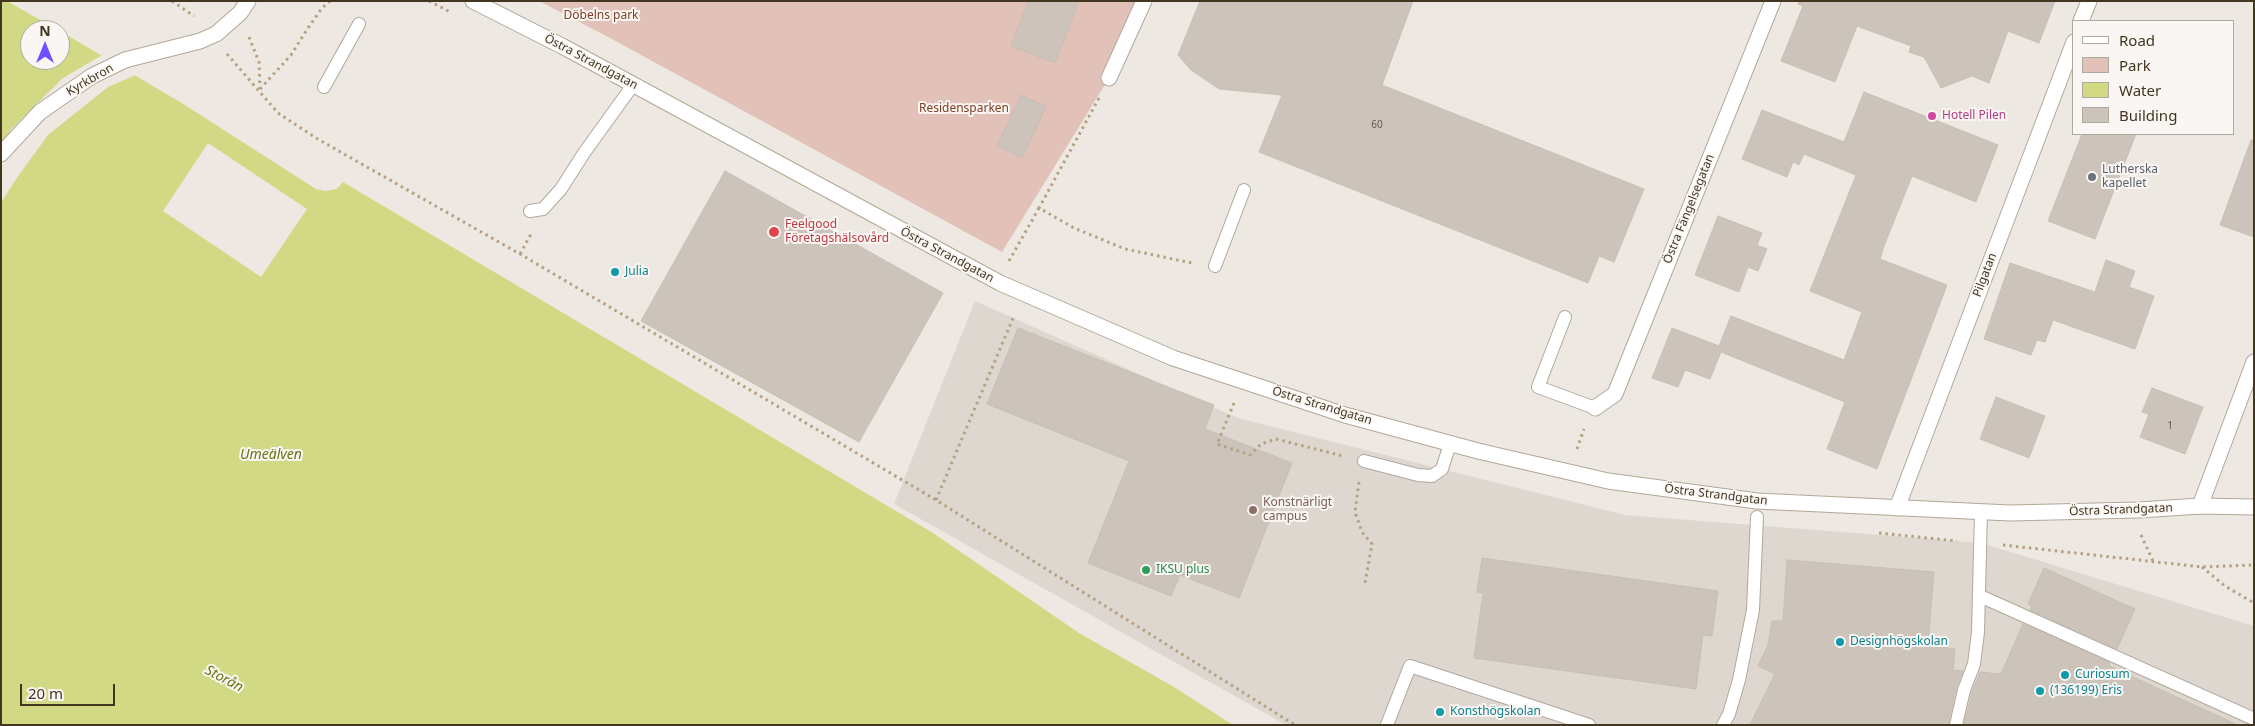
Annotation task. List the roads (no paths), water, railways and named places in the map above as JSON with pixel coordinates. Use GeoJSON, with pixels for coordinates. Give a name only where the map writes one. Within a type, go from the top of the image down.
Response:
{"type":"FeatureCollection","features":[{"type":"Feature","properties":{"kind":"street","name":"Östra Strandgatan"},"geometry":{"type":"LineString","coordinates":[[473,1],[562,46],[1000,283],[1173,358],[1345,415],[1450,444],[1608,481],[1757,501],[2010,513],[2119,511],[2200,506],[2254,507]]}},
{"type":"Feature","properties":{"kind":"street"},"geometry":{"type":"LineString","coordinates":[[1110,78],[1144,1]]}},
{"type":"Feature","properties":{"kind":"street","name":"Östra Fängelsegatan"},"geometry":{"type":"LineString","coordinates":[[1595,408],[1615,394],[1773,1]]}},
{"type":"Feature","properties":{"kind":"street"},"geometry":{"type":"LineString","coordinates":[[2082,20],[2089,1]]}},
{"type":"Feature","properties":{"kind":"street","name":"Kyrkbron"},"geometry":{"type":"LineString","coordinates":[[1,154],[40,112],[92,76],[125,60],[200,41],[216,34],[244,7]]}},
{"type":"Feature","properties":{"kind":"street","name":"Pilgatan"},"geometry":{"type":"LineString","coordinates":[[1897,508],[2072,47]]}},
{"type":"Feature","properties":{"kind":"street"},"geometry":{"type":"LineString","coordinates":[[2200,506],[2254,362]]}},
{"type":"Feature","properties":{"kind":"lane"},"geometry":{"type":"LineString","coordinates":[[324,87],[359,24]]}},
{"type":"Feature","properties":{"kind":"lane"},"geometry":{"type":"LineString","coordinates":[[530,211],[544,209],[561,188],[633,85]]}},
{"type":"Feature","properties":{"kind":"lane"},"geometry":{"type":"LineString","coordinates":[[1215,266],[1244,190]]}},
{"type":"Feature","properties":{"kind":"lane"},"geometry":{"type":"LineString","coordinates":[[1565,317],[1538,387],[1595,408]]}},
{"type":"Feature","properties":{"kind":"lane"},"geometry":{"type":"LineString","coordinates":[[1364,461],[1418,475],[1432,476],[1442,469],[1450,444]]}},
{"type":"Feature","properties":{"kind":"lane"},"geometry":{"type":"LineString","coordinates":[[1956,725],[1964,690],[1974,664],[1980,596],[1981,511]]}},
{"type":"Feature","properties":{"kind":"lane"},"geometry":{"type":"LineString","coordinates":[[1723,725],[1729,714],[1739,680],[1753,610],[1757,517]]}},
{"type":"Feature","properties":{"kind":"lane"},"geometry":{"type":"LineString","coordinates":[[1980,596],[2254,719]]}},
{"type":"Feature","properties":{"kind":"lane"},"geometry":{"type":"LineString","coordinates":[[1387,725],[1410,666],[1589,725]]}},
{"type":"Feature","properties":{"kind":"water","name":"Umeälven"},"geometry":{"type":"Polygon","coordinates":[[[1,1],[7,1],[40,20],[20,20],[20,70],[70,70],[70,37],[180,102],[316,189],[325,191],[337,189],[343,182],[933,533],[1079,633],[1174,687],[1233,725],[1,725],[1,1]]]}},
{"type":"Feature","properties":{"kind":"place","name":"Hotell Pilen"},"geometry":{"type":"Point","coordinates":[1932,116]}},
{"type":"Feature","properties":{"kind":"place","name":"Lutherska kapellet"},"geometry":{"type":"Point","coordinates":[2092,177]}},
{"type":"Feature","properties":{"kind":"place","name":"Feelgood Företagshälsovård"},"geometry":{"type":"Point","coordinates":[774,232]}},
{"type":"Feature","properties":{"kind":"place","name":"Julia"},"geometry":{"type":"Point","coordinates":[615,272]}},
{"type":"Feature","properties":{"kind":"place","name":"Konstnärligt campus"},"geometry":{"type":"Point","coordinates":[1253,510]}},
{"type":"Feature","properties":{"kind":"place","name":"IKSU plus"},"geometry":{"type":"Point","coordinates":[1146,570]}},
{"type":"Feature","properties":{"kind":"place","name":"Designhögskolan"},"geometry":{"type":"Point","coordinates":[1840,642]}},
{"type":"Feature","properties":{"kind":"place","name":"Curiosum"},"geometry":{"type":"Point","coordinates":[2065,675]}},
{"type":"Feature","properties":{"kind":"place","name":"(136199) Eris"},"geometry":{"type":"Point","coordinates":[2040,691]}},
{"type":"Feature","properties":{"kind":"place","name":"Konsthögskolan"},"geometry":{"type":"Point","coordinates":[1440,712]}},
{"type":"Feature","properties":{"kind":"park label","name":"Döbelns park"},"geometry":{"type":"Point","coordinates":[601,16]}},
{"type":"Feature","properties":{"kind":"park label","name":"Residensparken"},"geometry":{"type":"Point","coordinates":[964,109]}},
{"type":"Feature","properties":{"kind":"water label","name":"Storån"},"geometry":{"type":"Point","coordinates":[224,679]}}]}
